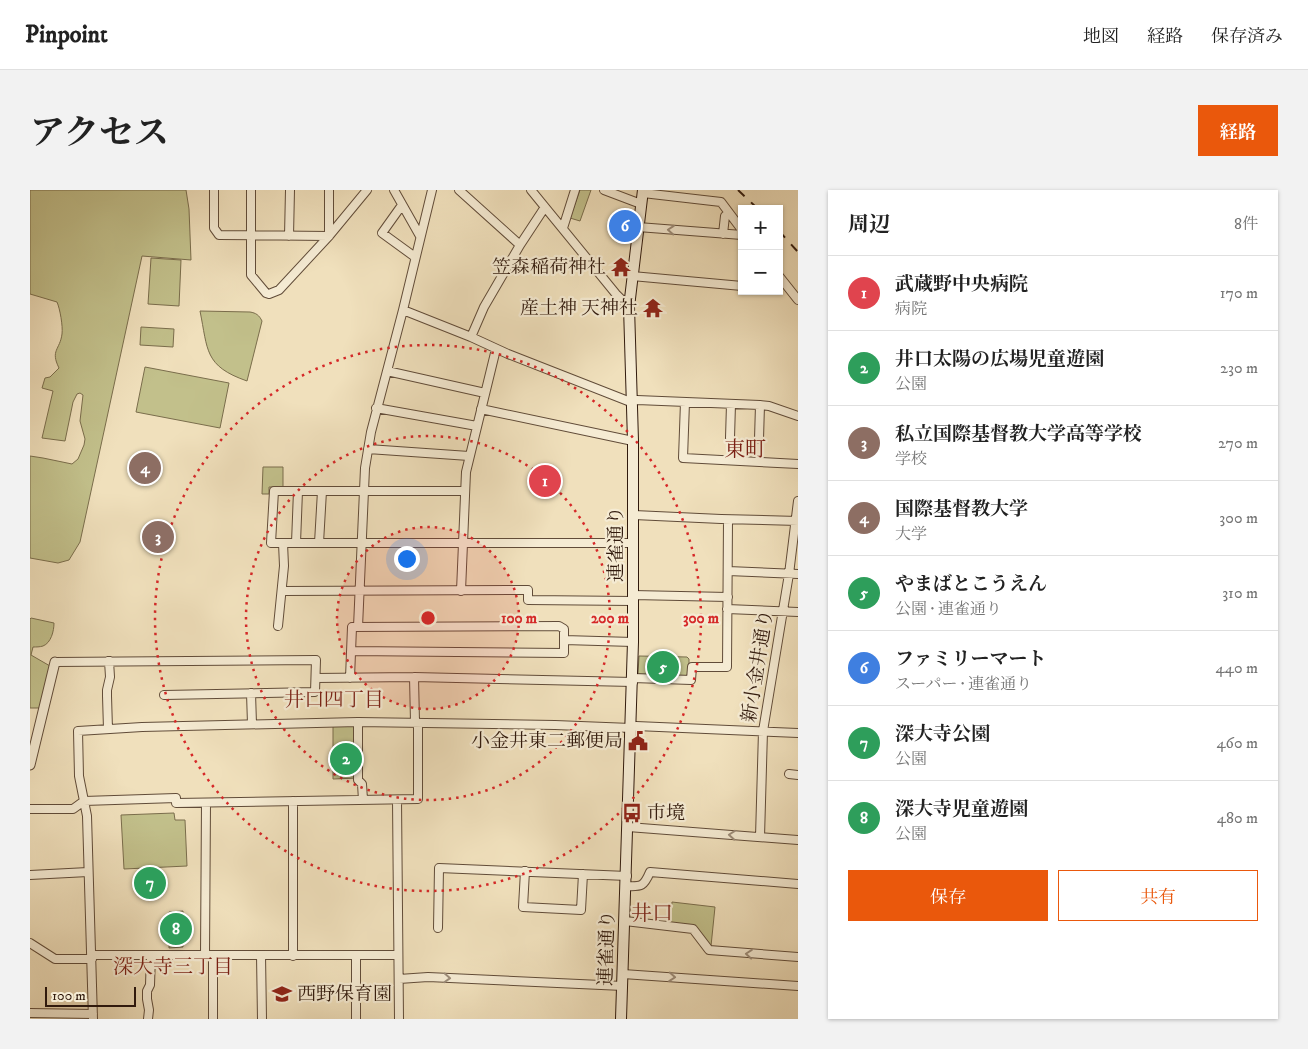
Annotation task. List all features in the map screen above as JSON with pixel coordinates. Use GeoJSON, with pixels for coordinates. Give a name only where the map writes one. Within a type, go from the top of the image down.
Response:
{"type":"FeatureCollection","features":[{"type":"Feature","properties":{"kind":"main road","name":"連雀通り"},"geometry":{"type":"LineString","coordinates":[[621,1019],[633,680],[634,515],[629,307],[642,196]]}},
{"type":"Feature","properties":{"kind":"street"},"geometry":{"type":"LineString","coordinates":[[214,190],[214,228],[219,234],[329,236]]}},
{"type":"Feature","properties":{"kind":"street"},"geometry":{"type":"LineString","coordinates":[[251,190],[251,275],[269,294],[279,290],[329,236],[367,190]]}},
{"type":"Feature","properties":{"kind":"street"},"geometry":{"type":"LineString","coordinates":[[289,236],[290,190]]}},
{"type":"Feature","properties":{"kind":"street"},"geometry":{"type":"LineString","coordinates":[[329,190],[329,236]]}},
{"type":"Feature","properties":{"kind":"street"},"geometry":{"type":"LineString","coordinates":[[394,190],[420,236]]}},
{"type":"Feature","properties":{"kind":"street"},"geometry":{"type":"LineString","coordinates":[[358,627],[365,468],[368,449],[376,408],[403,310],[432,190]]}},
{"type":"Feature","properties":{"kind":"street"},"geometry":{"type":"LineString","coordinates":[[459,190],[520,245]]}},
{"type":"Feature","properties":{"kind":"street"},"geometry":{"type":"LineString","coordinates":[[531,190],[616,294],[629,307]]}},
{"type":"Feature","properties":{"kind":"street"},"geometry":{"type":"LineString","coordinates":[[563,228],[575,190]]}},
{"type":"Feature","properties":{"kind":"street"},"geometry":{"type":"LineString","coordinates":[[604,190],[642,196],[721,202],[738,225]]}},
{"type":"Feature","properties":{"kind":"street"},"geometry":{"type":"LineString","coordinates":[[402,205],[382,233],[415,257]]}},
{"type":"Feature","properties":{"kind":"street"},"geometry":{"type":"LineString","coordinates":[[471,337],[484,306],[544,207]]}},
{"type":"Feature","properties":{"kind":"street"},"geometry":{"type":"LineString","coordinates":[[723,234],[725,216],[729,213]]}},
{"type":"Feature","properties":{"kind":"street"},"geometry":{"type":"LineString","coordinates":[[638,227],[738,235]]}},
{"type":"Feature","properties":{"kind":"street"},"geometry":{"type":"LineString","coordinates":[[632,276],[738,286]]}},
{"type":"Feature","properties":{"kind":"street"},"geometry":{"type":"LineString","coordinates":[[783,281],[798,300]]}},
{"type":"Feature","properties":{"kind":"street"},"geometry":{"type":"LineString","coordinates":[[783,290],[792,291]]}},
{"type":"Feature","properties":{"kind":"street"},"geometry":{"type":"LineString","coordinates":[[403,310],[628,401],[760,405],[770,406],[798,416]]}},
{"type":"Feature","properties":{"kind":"street"},"geometry":{"type":"LineString","coordinates":[[461,590],[466,472],[496,349]]}},
{"type":"Feature","properties":{"kind":"street"},"geometry":{"type":"LineString","coordinates":[[387,371],[485,393]]}},
{"type":"Feature","properties":{"kind":"street"},"geometry":{"type":"LineString","coordinates":[[685,402],[683,458],[798,464]]}},
{"type":"Feature","properties":{"kind":"street"},"geometry":{"type":"LineString","coordinates":[[730,438],[731,404]]}},
{"type":"Feature","properties":{"kind":"street"},"geometry":{"type":"LineString","coordinates":[[759,439],[760,405]]}},
{"type":"Feature","properties":{"kind":"street"},"geometry":{"type":"LineString","coordinates":[[376,408],[477,426]]}},
{"type":"Feature","properties":{"kind":"street"},"geometry":{"type":"LineString","coordinates":[[481,409],[633,441]]}},
{"type":"Feature","properties":{"kind":"street"},"geometry":{"type":"LineString","coordinates":[[368,449],[470,456]]}},
{"type":"Feature","properties":{"kind":"street"},"geometry":{"type":"LineString","coordinates":[[465,491],[274,491],[271,543],[634,543]]}},
{"type":"Feature","properties":{"kind":"street"},"geometry":{"type":"LineString","coordinates":[[319,543],[322,491]]}},
{"type":"Feature","properties":{"kind":"street"},"geometry":{"type":"LineString","coordinates":[[296,543],[298,492]]}},
{"type":"Feature","properties":{"kind":"street","name":"新小金井通り"},"geometry":{"type":"LineString","coordinates":[[760,837],[763,731],[789,574],[798,501]]}},
{"type":"Feature","properties":{"kind":"street"},"geometry":{"type":"LineString","coordinates":[[634,515],[728,520],[797,521]]}},
{"type":"Feature","properties":{"kind":"street"},"geometry":{"type":"LineString","coordinates":[[316,678],[414,677],[691,680],[692,667],[727,667],[728,520]]}},
{"type":"Feature","properties":{"kind":"street"},"geometry":{"type":"LineString","coordinates":[[278,626],[284,566],[283,543]]}},
{"type":"Feature","properties":{"kind":"street"},"geometry":{"type":"LineString","coordinates":[[728,571],[798,574]]}},
{"type":"Feature","properties":{"kind":"street"},"geometry":{"type":"LineString","coordinates":[[282,591],[528,590],[528,600],[728,597]]}},
{"type":"Feature","properties":{"kind":"street"},"geometry":{"type":"LineString","coordinates":[[727,610],[798,612]]}},
{"type":"Feature","properties":{"kind":"street"},"geometry":{"type":"LineString","coordinates":[[350,678],[351,651],[352,627],[560,626],[564,629],[564,653],[351,651]]}},
{"type":"Feature","properties":{"kind":"street"},"geometry":{"type":"LineString","coordinates":[[564,640],[633,642]]}},
{"type":"Feature","properties":{"kind":"street"},"geometry":{"type":"LineString","coordinates":[[30,765],[55,662],[316,660],[316,692],[164,695]]}},
{"type":"Feature","properties":{"kind":"street"},"geometry":{"type":"LineString","coordinates":[[108,729],[107,690],[110,677],[109,661]]}},
{"type":"Feature","properties":{"kind":"street"},"geometry":{"type":"LineString","coordinates":[[30,809],[73,809],[84,801],[176,798],[176,803],[418,799],[414,677]]}},
{"type":"Feature","properties":{"kind":"street"},"geometry":{"type":"LineString","coordinates":[[252,694],[252,724]]}},
{"type":"Feature","properties":{"kind":"street"},"geometry":{"type":"LineString","coordinates":[[30,1014],[93,1016],[87,816],[80,776],[78,731],[142,727],[358,722],[631,728],[636,726],[798,733]]}},
{"type":"Feature","properties":{"kind":"street"},"geometry":{"type":"LineString","coordinates":[[358,722],[358,780],[362,784],[363,800]]}},
{"type":"Feature","properties":{"kind":"street"},"geometry":{"type":"LineString","coordinates":[[789,774],[798,775]]}},
{"type":"Feature","properties":{"kind":"street"},"geometry":{"type":"LineString","coordinates":[[397,800],[399,1019]]}},
{"type":"Feature","properties":{"kind":"street"},"geometry":{"type":"LineString","coordinates":[[293,801],[293,956]]}},
{"type":"Feature","properties":{"kind":"street"},"geometry":{"type":"LineString","coordinates":[[206,803],[209,955],[213,1019]]}},
{"type":"Feature","properties":{"kind":"street"},"geometry":{"type":"LineString","coordinates":[[628,827],[798,840]]}},
{"type":"Feature","properties":{"kind":"street"},"geometry":{"type":"LineString","coordinates":[[438,928],[439,868],[583,874],[626,881],[638,886],[645,883],[650,872],[798,884]]}},
{"type":"Feature","properties":{"kind":"street"},"geometry":{"type":"LineString","coordinates":[[525,871],[523,907],[581,910],[583,874]]}},
{"type":"Feature","properties":{"kind":"street"},"geometry":{"type":"LineString","coordinates":[[30,875],[88,872]]}},
{"type":"Feature","properties":{"kind":"street"},"geometry":{"type":"LineString","coordinates":[[625,922],[693,928],[709,950],[798,957]]}},
{"type":"Feature","properties":{"kind":"street"},"geometry":{"type":"LineString","coordinates":[[30,943],[55,959],[209,955],[398,955]]}},
{"type":"Feature","properties":{"kind":"street"},"geometry":{"type":"LineString","coordinates":[[261,955],[262,1019]]}},
{"type":"Feature","properties":{"kind":"street"},"geometry":{"type":"LineString","coordinates":[[356,955],[356,1019]]}},
{"type":"Feature","properties":{"kind":"street"},"geometry":{"type":"LineString","coordinates":[[148,1019],[147,991],[150,985],[151,956]]}},
{"type":"Feature","properties":{"kind":"street"},"geometry":{"type":"LineString","coordinates":[[623,974],[798,986]]}},
{"type":"Feature","properties":{"kind":"street"},"geometry":{"type":"LineString","coordinates":[[399,979],[428,977],[623,986]]}},
{"type":"Feature","properties":{"kind":"shaded area"},"geometry":{"type":"Polygon","coordinates":[[[30,190],[186,190],[189,209],[191,260],[142,256],[80,542],[69,560],[58,563],[30,558],[30,456],[72,464],[78,459],[85,439],[80,421],[83,395],[77,394],[73,402],[65,441],[42,438],[53,391],[42,388],[45,378],[50,377],[59,368],[55,354],[61,339],[62,327],[57,302],[30,294],[30,190]]]}},
{"type":"Feature","properties":{"kind":"shaded area"},"geometry":{"type":"Polygon","coordinates":[[[580,190],[591,190],[580,221],[570,218],[580,190]]]}},
{"type":"Feature","properties":{"kind":"shaded area"},"geometry":{"type":"Polygon","coordinates":[[[151,258],[181,260],[179,306],[148,304],[151,258]]]}},
{"type":"Feature","properties":{"kind":"shaded area"},"geometry":{"type":"Polygon","coordinates":[[[200,311],[250,312],[261,319],[247,381],[233,375],[215,363],[207,346],[200,311]]]}},
{"type":"Feature","properties":{"kind":"shaded area"},"geometry":{"type":"Polygon","coordinates":[[[141,327],[174,329],[173,347],[140,345],[141,327]]]}},
{"type":"Feature","properties":{"kind":"shaded area"},"geometry":{"type":"Polygon","coordinates":[[[145,367],[229,383],[220,428],[136,412],[145,367]]]}},
{"type":"Feature","properties":{"kind":"shaded area"},"geometry":{"type":"Polygon","coordinates":[[[263,467],[283,467],[283,487],[269,487],[269,494],[262,494],[263,467]]]}},
{"type":"Feature","properties":{"kind":"shaded area"},"geometry":{"type":"Polygon","coordinates":[[[31,618],[54,623],[50,640],[43,646],[33,647],[31,655],[50,666],[43,708],[30,708],[31,618]]]}},
{"type":"Feature","properties":{"kind":"shaded area"},"geometry":{"type":"Polygon","coordinates":[[[639,656],[687,657],[689,659],[689,675],[687,677],[638,674],[639,656]]]}},
{"type":"Feature","properties":{"kind":"shaded area"},"geometry":{"type":"Polygon","coordinates":[[[333,725],[356,725],[358,778],[333,779],[333,725]]]}},
{"type":"Feature","properties":{"kind":"shaded area"},"geometry":{"type":"Polygon","coordinates":[[[174,813],[175,820],[185,820],[187,866],[124,869],[121,815],[174,813]]]}},
{"type":"Feature","properties":{"kind":"shaded area"},"geometry":{"type":"Polygon","coordinates":[[[158,872],[158,893],[142,894],[141,873],[158,872]]]}},
{"type":"Feature","properties":{"kind":"shaded area"},"geometry":{"type":"Polygon","coordinates":[[[672,902],[715,907],[711,946],[693,926],[670,924],[672,902]]]}},
{"type":"Feature","properties":{"kind":"shaded area"},"geometry":{"type":"Polygon","coordinates":[[[183,911],[183,947],[169,948],[169,912],[183,911]]]}},
{"type":"Feature","properties":{"kind":"railway"},"geometry":{"type":"LineString","coordinates":[[738,190],[754,205]]}},
{"type":"Feature","properties":{"kind":"railway"},"geometry":{"type":"LineString","coordinates":[[783,235],[798,252]]}},
{"type":"Feature","properties":{"kind":"place","name":"ファミリーマート"},"geometry":{"type":"Point","coordinates":[625,226]}},
{"type":"Feature","properties":{"kind":"place","name":"笠森稲荷神社"},"geometry":{"type":"Point","coordinates":[621,267]}},
{"type":"Feature","properties":{"kind":"place","name":"産土神 天神社"},"geometry":{"type":"Point","coordinates":[653,308]}},
{"type":"Feature","properties":{"kind":"place","name":"国際基督教大学"},"geometry":{"type":"Point","coordinates":[145,468]}},
{"type":"Feature","properties":{"kind":"place","name":"武蔵野中央病院"},"geometry":{"type":"Point","coordinates":[545,481]}},
{"type":"Feature","properties":{"kind":"place","name":"私立国際基督教大学高等学校"},"geometry":{"type":"Point","coordinates":[158,537]}},
{"type":"Feature","properties":{"kind":"place","name":"やまばとこうえん"},"geometry":{"type":"Point","coordinates":[663,667]}},
{"type":"Feature","properties":{"kind":"place","name":"小金井東二郵便局"},"geometry":{"type":"Point","coordinates":[638,741]}},
{"type":"Feature","properties":{"kind":"place","name":"井口太陽の広場児童遊園"},"geometry":{"type":"Point","coordinates":[346,759]}},
{"type":"Feature","properties":{"kind":"place","name":"市境"},"geometry":{"type":"Point","coordinates":[632,813]}},
{"type":"Feature","properties":{"kind":"place","name":"深大寺公園"},"geometry":{"type":"Point","coordinates":[150,883]}},
{"type":"Feature","properties":{"kind":"place","name":"深大寺児童遊園"},"geometry":{"type":"Point","coordinates":[176,929]}},
{"type":"Feature","properties":{"kind":"place","name":"西野保育園"},"geometry":{"type":"Point","coordinates":[282,994]}},
{"type":"Feature","properties":{"kind":"district","name":"東町"},"geometry":{"type":"Point","coordinates":[745,450]}},
{"type":"Feature","properties":{"kind":"district","name":"井口四丁目"},"geometry":{"type":"Point","coordinates":[334,700]}},
{"type":"Feature","properties":{"kind":"district","name":"井口"},"geometry":{"type":"Point","coordinates":[652,914]}},
{"type":"Feature","properties":{"kind":"district","name":"深大寺三丁目"},"geometry":{"type":"Point","coordinates":[173,967]}}]}
